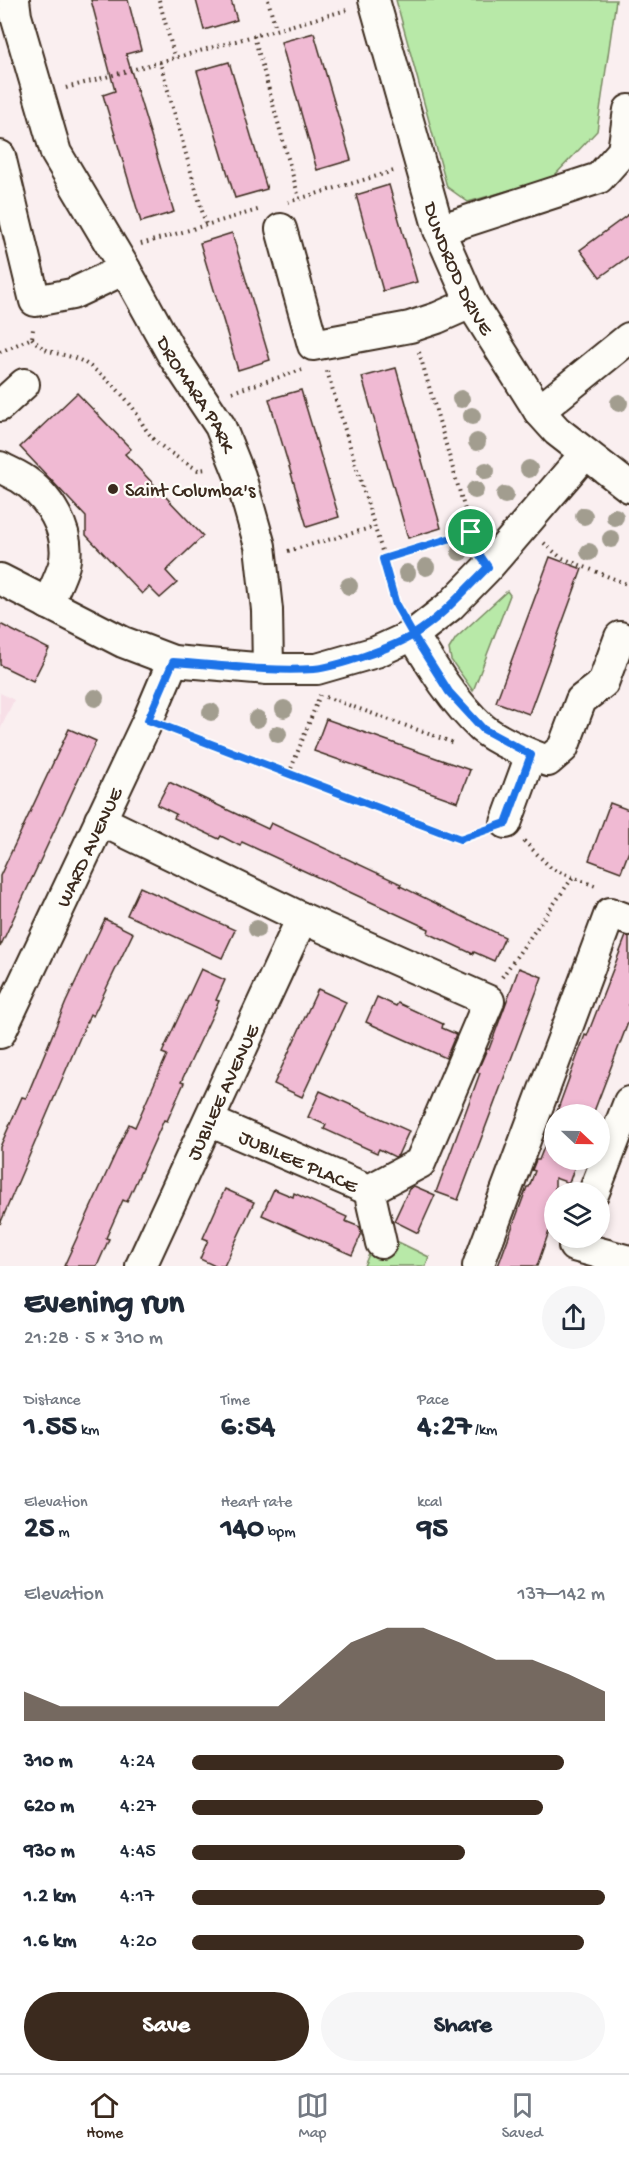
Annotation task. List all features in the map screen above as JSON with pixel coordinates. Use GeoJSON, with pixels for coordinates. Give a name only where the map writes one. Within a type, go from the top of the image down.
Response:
{"type":"FeatureCollection","features":[{"type":"Feature","properties":{"kind":"street","name":"DROMARA PARK"},"geometry":{"type":"LineString","coordinates":[[14,0],[16,16],[56,153],[172,354],[220,426],[236,464],[260,546],[267,610],[268,669]]}},
{"type":"Feature","properties":{"kind":"street","name":"DUNDROD DRIVE"},"geometry":{"type":"LineString","coordinates":[[375,1],[440,230],[471,303],[539,411],[585,454],[629,488]]}},
{"type":"Feature","properties":{"kind":"street"},"geometry":{"type":"LineString","coordinates":[[440,230],[599,178],[623,151],[629,110]]}},
{"type":"Feature","properties":{"kind":"street"},"geometry":{"type":"LineString","coordinates":[[0,156],[35,301],[72,294],[124,269]]}},
{"type":"Feature","properties":{"kind":"street"},"geometry":{"type":"LineString","coordinates":[[285,215],[313,345],[410,327],[471,303]]}},
{"type":"Feature","properties":{"kind":"street"},"geometry":{"type":"LineString","coordinates":[[539,411],[629,338]]}},
{"type":"Feature","properties":{"kind":"street"},"geometry":{"type":"LineString","coordinates":[[0,406],[24,384]]}},
{"type":"Feature","properties":{"kind":"street"},"geometry":{"type":"LineString","coordinates":[[0,579],[123,642],[173,662],[268,669],[319,682],[413,635],[450,606],[488,567],[585,454]]}},
{"type":"Feature","properties":{"kind":"street"},"geometry":{"type":"LineString","coordinates":[[0,467],[22,478],[43,497],[63,528],[66,545],[64,564],[48,604]]}},
{"type":"Feature","properties":{"kind":"street"},"geometry":{"type":"LineString","coordinates":[[413,635],[449,692],[483,729],[531,755],[548,761],[563,748],[581,700],[603,684],[620,637]]}},
{"type":"Feature","properties":{"kind":"street","name":"WARD AVENUE"},"geometry":{"type":"LineString","coordinates":[[0,1033],[148,720],[173,662]]}},
{"type":"Feature","properties":{"kind":"street"},"geometry":{"type":"LineString","coordinates":[[506,823],[531,755]]}},
{"type":"Feature","properties":{"kind":"street"},"geometry":{"type":"LineString","coordinates":[[100,820],[302,918],[489,1001]]}},
{"type":"Feature","properties":{"kind":"street"},"geometry":{"type":"LineString","coordinates":[[478,1266],[610,913],[629,920]]}},
{"type":"Feature","properties":{"kind":"street","name":"JUBILEE AVENUE"},"geometry":{"type":"LineString","coordinates":[[141,1266],[302,918]]}},
{"type":"Feature","properties":{"kind":"street","name":"JUBILEE PLACE"},"geometry":{"type":"LineString","coordinates":[[209,1121],[369,1190],[420,1163],[489,1001]]}},
{"type":"Feature","properties":{"kind":"street"},"geometry":{"type":"LineString","coordinates":[[598,1182],[629,1102]]}},
{"type":"Feature","properties":{"kind":"street"},"geometry":{"type":"LineString","coordinates":[[369,1190],[381,1243]]}},
{"type":"Feature","properties":{"kind":"street"},"geometry":{"type":"LineString","coordinates":[[572,1250],[629,1261]]}},
{"type":"Feature","properties":{"kind":"path"},"geometry":{"type":"LineString","coordinates":[[159,0],[175,58]]}},
{"type":"Feature","properties":{"kind":"path"},"geometry":{"type":"LineString","coordinates":[[268,0],[276,29]]}},
{"type":"Feature","properties":{"kind":"path"},"geometry":{"type":"LineString","coordinates":[[39,95],[375,1]]}},
{"type":"Feature","properties":{"kind":"path"},"geometry":{"type":"LineString","coordinates":[[254,36],[299,198]]}},
{"type":"Feature","properties":{"kind":"path"},"geometry":{"type":"LineString","coordinates":[[160,62],[206,225]]}},
{"type":"Feature","properties":{"kind":"path"},"geometry":{"type":"LineString","coordinates":[[285,215],[299,198],[420,164]]}},
{"type":"Feature","properties":{"kind":"path"},"geometry":{"type":"LineString","coordinates":[[163,238],[253,211]]}},
{"type":"Feature","properties":{"kind":"path"},"geometry":{"type":"LineString","coordinates":[[35,301],[32,338],[38,346],[52,353],[82,361],[96,371],[134,408],[147,431],[164,448],[198,470],[236,464]]}},
{"type":"Feature","properties":{"kind":"path"},"geometry":{"type":"LineString","coordinates":[[410,327],[416,339],[477,551],[488,567]]}},
{"type":"Feature","properties":{"kind":"path"},"geometry":{"type":"LineString","coordinates":[[0,352],[32,338]]}},
{"type":"Feature","properties":{"kind":"path"},"geometry":{"type":"LineString","coordinates":[[325,364],[396,605],[413,635]]}},
{"type":"Feature","properties":{"kind":"path"},"geometry":{"type":"LineString","coordinates":[[242,388],[274,378]]}},
{"type":"Feature","properties":{"kind":"path"},"geometry":{"type":"LineString","coordinates":[[300,548],[374,527]]}},
{"type":"Feature","properties":{"kind":"path"},"geometry":{"type":"LineString","coordinates":[[383,559],[471,532]]}},
{"type":"Feature","properties":{"kind":"path"},"geometry":{"type":"LineString","coordinates":[[560,557],[629,585]]}},
{"type":"Feature","properties":{"kind":"path"},"geometry":{"type":"LineString","coordinates":[[289,774],[319,682],[465,747]]}},
{"type":"Feature","properties":{"kind":"path"},"geometry":{"type":"LineString","coordinates":[[148,720],[460,839],[506,823],[552,869],[573,877],[506,971],[489,1001]]}},
{"type":"Feature","properties":{"kind":"shaded area"},"geometry":{"type":"Polygon","coordinates":[[[0,693],[14,700],[0,730],[0,693]]]}},
{"type":"Feature","properties":{"kind":"green space"},"geometry":{"type":"Polygon","coordinates":[[[396,0],[616,0],[597,131],[552,178],[468,202],[447,187],[396,0]]]}},
{"type":"Feature","properties":{"kind":"green space"},"geometry":{"type":"Polygon","coordinates":[[[507,591],[510,595],[473,691],[451,660],[449,649],[456,638],[507,591]]]}},
{"type":"Feature","properties":{"kind":"green space"},"geometry":{"type":"Polygon","coordinates":[[[390,1238],[429,1257],[426,1266],[364,1266],[372,1247],[390,1238]]]}},
{"type":"Feature","properties":{"kind":"building"},"geometry":{"type":"Polygon","coordinates":[[[91,0],[128,0],[141,50],[126,54],[174,212],[141,222],[103,95],[115,91],[91,0]]]}},
{"type":"Feature","properties":{"kind":"building"},"geometry":{"type":"Polygon","coordinates":[[[196,0],[231,0],[237,20],[204,30],[196,0]]]}},
{"type":"Feature","properties":{"kind":"building"},"geometry":{"type":"Polygon","coordinates":[[[314,33],[351,160],[317,170],[281,42],[314,33]]]}},
{"type":"Feature","properties":{"kind":"building"},"geometry":{"type":"Polygon","coordinates":[[[229,62],[267,189],[235,198],[197,71],[229,62]]]}},
{"type":"Feature","properties":{"kind":"building"},"geometry":{"type":"Polygon","coordinates":[[[389,185],[417,282],[383,291],[356,195],[389,185]]]}},
{"type":"Feature","properties":{"kind":"building"},"geometry":{"type":"Polygon","coordinates":[[[629,214],[629,256],[600,277],[580,250],[629,214]]]}},
{"type":"Feature","properties":{"kind":"building"},"geometry":{"type":"Polygon","coordinates":[[[232,233],[270,360],[238,370],[200,243],[232,233]]]}},
{"type":"Feature","properties":{"kind":"building"},"geometry":{"type":"Polygon","coordinates":[[[396,368],[441,528],[408,538],[362,377],[396,368]]]}},
{"type":"Feature","properties":{"kind":"building"},"geometry":{"type":"Polygon","coordinates":[[[301,390],[339,517],[307,527],[269,399],[301,390]]]}},
{"type":"Feature","properties":{"kind":"building","name":"Saint Columba's"},"geometry":{"type":"Polygon","coordinates":[[[77,393],[131,449],[125,454],[203,536],[166,571],[177,583],[160,598],[149,587],[142,594],[86,535],[86,517],[20,447],[77,393]]]}},
{"type":"Feature","properties":{"kind":"building"},"geometry":{"type":"Polygon","coordinates":[[[550,557],[582,569],[529,714],[496,702],[550,557]]]}},
{"type":"Feature","properties":{"kind":"building"},"geometry":{"type":"Polygon","coordinates":[[[0,624],[49,649],[33,681],[0,665],[0,624]]]}},
{"type":"Feature","properties":{"kind":"building"},"geometry":{"type":"Polygon","coordinates":[[[326,719],[470,770],[458,802],[314,751],[326,719]]]}},
{"type":"Feature","properties":{"kind":"building"},"geometry":{"type":"Polygon","coordinates":[[[69,729],[96,741],[0,947],[0,876],[69,729]]]}},
{"type":"Feature","properties":{"kind":"building"},"geometry":{"type":"Polygon","coordinates":[[[169,782],[268,829],[271,823],[401,884],[400,886],[505,937],[494,961],[428,933],[429,929],[242,842],[240,846],[221,836],[219,839],[174,818],[176,814],[157,805],[169,782]]]}},
{"type":"Feature","properties":{"kind":"building"},"geometry":{"type":"Polygon","coordinates":[[[610,803],[629,810],[629,851],[621,872],[589,860],[610,803]]]}},
{"type":"Feature","properties":{"kind":"building"},"geometry":{"type":"Polygon","coordinates":[[[140,887],[235,930],[222,958],[127,915],[140,887]]]}},
{"type":"Feature","properties":{"kind":"building"},"geometry":{"type":"Polygon","coordinates":[[[105,919],[133,933],[93,1016],[90,1014],[0,1224],[0,1147],[22,1097],[26,1098],[66,1002],[105,919]]]}},
{"type":"Feature","properties":{"kind":"building"},"geometry":{"type":"Polygon","coordinates":[[[626,936],[629,937],[629,1020],[597,1104],[560,1104],[585,1035],[587,1036],[626,936]]]}},
{"type":"Feature","properties":{"kind":"building"},"geometry":{"type":"Polygon","coordinates":[[[519,968],[542,977],[458,1200],[436,1192],[480,1073],[477,1072],[489,1049],[519,968]]]}},
{"type":"Feature","properties":{"kind":"building"},"geometry":{"type":"Polygon","coordinates":[[[201,969],[225,980],[216,1000],[219,1001],[181,1082],[184,1083],[167,1121],[164,1120],[127,1202],[123,1200],[106,1238],[109,1239],[97,1266],[64,1266],[129,1124],[135,1127],[167,1055],[162,1053],[201,969]]]}},
{"type":"Feature","properties":{"kind":"building"},"geometry":{"type":"Polygon","coordinates":[[[318,989],[346,1002],[302,1097],[274,1084],[318,989]]]}},
{"type":"Feature","properties":{"kind":"building"},"geometry":{"type":"Polygon","coordinates":[[[377,997],[396,1006],[398,1003],[443,1024],[442,1028],[456,1034],[446,1058],[366,1022],[377,997]]]}},
{"type":"Feature","properties":{"kind":"building"},"geometry":{"type":"Polygon","coordinates":[[[320,1091],[409,1131],[398,1155],[395,1157],[379,1149],[377,1153],[324,1129],[326,1125],[308,1117],[320,1091]]]}},
{"type":"Feature","properties":{"kind":"building"},"geometry":{"type":"Polygon","coordinates":[[[544,1147],[544,1170],[574,1170],[569,1182],[555,1178],[555,1182],[544,1182],[544,1246],[537,1266],[498,1266],[535,1171],[532,1170],[536,1160],[539,1160],[544,1147]]]}},
{"type":"Feature","properties":{"kind":"building"},"geometry":{"type":"Polygon","coordinates":[[[414,1186],[435,1195],[418,1233],[394,1221],[409,1189],[414,1186]]]}},
{"type":"Feature","properties":{"kind":"building"},"geometry":{"type":"Polygon","coordinates":[[[225,1189],[254,1202],[224,1266],[215,1266],[200,1259],[208,1240],[203,1238],[225,1189]]]}},
{"type":"Feature","properties":{"kind":"building"},"geometry":{"type":"Polygon","coordinates":[[[274,1189],[293,1197],[294,1193],[347,1217],[345,1221],[360,1227],[361,1235],[352,1255],[262,1215],[274,1189]]]}},
{"type":"Feature","properties":{"kind":"place","name":"Saint Columba's"},"geometry":{"type":"Point","coordinates":[113,489]}},
{"type":"Feature","properties":{"kind":"route"},"geometry":{"type":"LineString","coordinates":[[471,532],[383,559],[396,605],[413,635],[449,692],[483,729],[531,755],[506,823],[460,839],[148,720],[173,662],[268,669],[317,669],[376,652],[413,635],[450,606],[488,567],[477,551],[471,532]]}}]}
